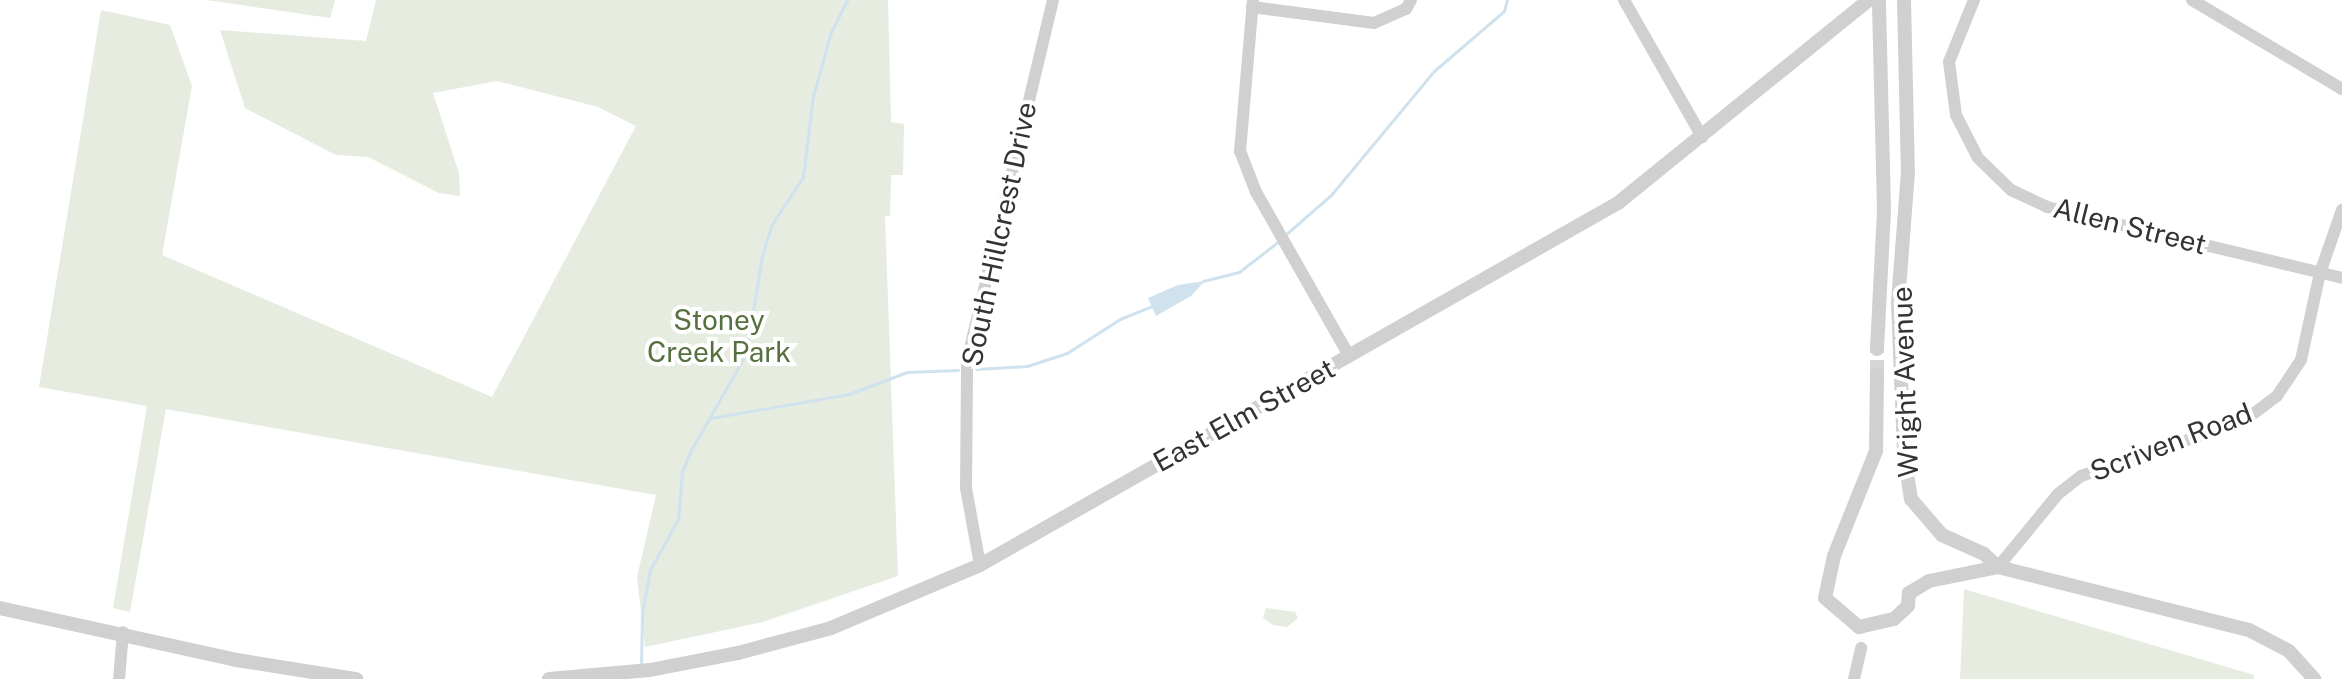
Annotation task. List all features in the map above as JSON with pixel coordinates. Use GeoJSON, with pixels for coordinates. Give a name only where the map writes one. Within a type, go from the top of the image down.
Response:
{"type":"FeatureCollection","features":[{"type":"Feature","properties":{"kind":"street","name":"South Hillcrest Drive"},"geometry":{"type":"LineString","coordinates":[[980,565],[966,488],[967,361],[1053,0]]}},
{"type":"Feature","properties":{"kind":"street"},"geometry":{"type":"LineString","coordinates":[[1349,356],[1278,232],[1240,151],[1252,3],[1374,23],[1406,9],[1411,0]]}},
{"type":"Feature","properties":{"kind":"street"},"geometry":{"type":"LineString","coordinates":[[1624,0],[1702,137]]}},
{"type":"Feature","properties":{"kind":"street","name":"East Elm Street"},"geometry":{"type":"LineString","coordinates":[[549,679],[615,673],[738,653],[831,628],[980,565],[1618,203],[1869,0]]}},
{"type":"Feature","properties":{"kind":"street","name":"Wright Avenue"},"geometry":{"type":"LineString","coordinates":[[1877,349],[1884,209],[1879,0]]}},
{"type":"Feature","properties":{"kind":"street","name":"Wright Avenue"},"geometry":{"type":"LineString","coordinates":[[1904,0],[1908,172],[1898,303],[1906,477],[1911,499],[1926,521],[1998,567]]}},
{"type":"Feature","properties":{"kind":"street","name":"Allen Street"},"geometry":{"type":"LineString","coordinates":[[1974,0],[1949,62],[1956,115],[1978,158],[2011,190],[2047,207],[2342,278]]}},
{"type":"Feature","properties":{"kind":"street"},"geometry":{"type":"LineString","coordinates":[[2192,0],[2342,89]]}},
{"type":"Feature","properties":{"kind":"street","name":"Scriven Road"},"geometry":{"type":"LineString","coordinates":[[1998,567],[2058,494],[2081,476],[2249,417],[2277,396],[2301,360],[2320,273],[2342,210]]}},
{"type":"Feature","properties":{"kind":"street","name":"Wright Avenue"},"geometry":{"type":"LineString","coordinates":[[1877,374],[1876,451],[1834,556],[1825,598],[1859,627],[1894,619],[1908,606],[1909,593],[1929,581],[1998,567]]}},
{"type":"Feature","properties":{"kind":"street"},"geometry":{"type":"LineString","coordinates":[[1998,567],[2249,630],[2289,651],[2314,679]]}},
{"type":"Feature","properties":{"kind":"street"},"geometry":{"type":"LineString","coordinates":[[0,608],[123,632],[237,660],[356,679]]}},
{"type":"Feature","properties":{"kind":"street"},"geometry":{"type":"LineString","coordinates":[[119,679],[123,632]]}},
{"type":"Feature","properties":{"kind":"street"},"geometry":{"type":"LineString","coordinates":[[1854,679],[1861,648]]}},
{"type":"Feature","properties":{"kind":"green space"},"geometry":{"type":"Polygon","coordinates":[[[207,0],[335,0],[330,18],[207,0]]]}},
{"type":"Feature","properties":{"kind":"green space","name":"Stoney Creek Park"},"geometry":{"type":"Polygon","coordinates":[[[376,0],[888,0],[891,122],[904,124],[903,175],[891,175],[890,216],[885,216],[898,576],[763,622],[645,647],[637,577],[656,495],[166,409],[130,612],[113,608],[147,406],[39,387],[101,10],[170,25],[192,86],[162,255],[492,397],[636,126],[598,107],[497,81],[433,93],[459,173],[460,196],[439,193],[368,157],[336,155],[245,108],[220,30],[366,41],[376,0]]]}},
{"type":"Feature","properties":{"kind":"green space"},"geometry":{"type":"Polygon","coordinates":[[[1964,589],[2254,675],[2254,679],[1960,679],[1964,589]]]}},
{"type":"Feature","properties":{"kind":"green space"},"geometry":{"type":"Polygon","coordinates":[[[1266,608],[1295,612],[1298,618],[1287,627],[1273,625],[1263,618],[1266,608]]]}},
{"type":"Feature","properties":{"kind":"water"},"geometry":{"type":"Polygon","coordinates":[[[1205,281],[1191,296],[1156,316],[1148,298],[1178,285],[1205,281]]]}},
{"type":"Feature","properties":{"kind":"waterway"},"geometry":{"type":"LineString","coordinates":[[641,667],[642,613],[650,570],[678,519],[682,472],[690,452],[746,354],[762,256],[771,226],[803,177],[813,96],[831,32],[847,0]]}},
{"type":"Feature","properties":{"kind":"waterway"},"geometry":{"type":"LineString","coordinates":[[1284,236],[1331,195],[1434,71],[1504,11],[1507,0]]}},
{"type":"Feature","properties":{"kind":"waterway"},"geometry":{"type":"LineString","coordinates":[[1203,281],[1239,272],[1279,241]]}},
{"type":"Feature","properties":{"kind":"waterway"},"geometry":{"type":"LineString","coordinates":[[976,369],[1027,366],[1067,353],[1120,319],[1153,306]]}},
{"type":"Feature","properties":{"kind":"waterway"},"geometry":{"type":"LineString","coordinates":[[711,418],[849,394],[907,372],[958,370]]}},
{"type":"Feature","properties":{"kind":"tunnel"},"geometry":{"type":"LineString","coordinates":[[1877,349],[1877,374]]}}]}
